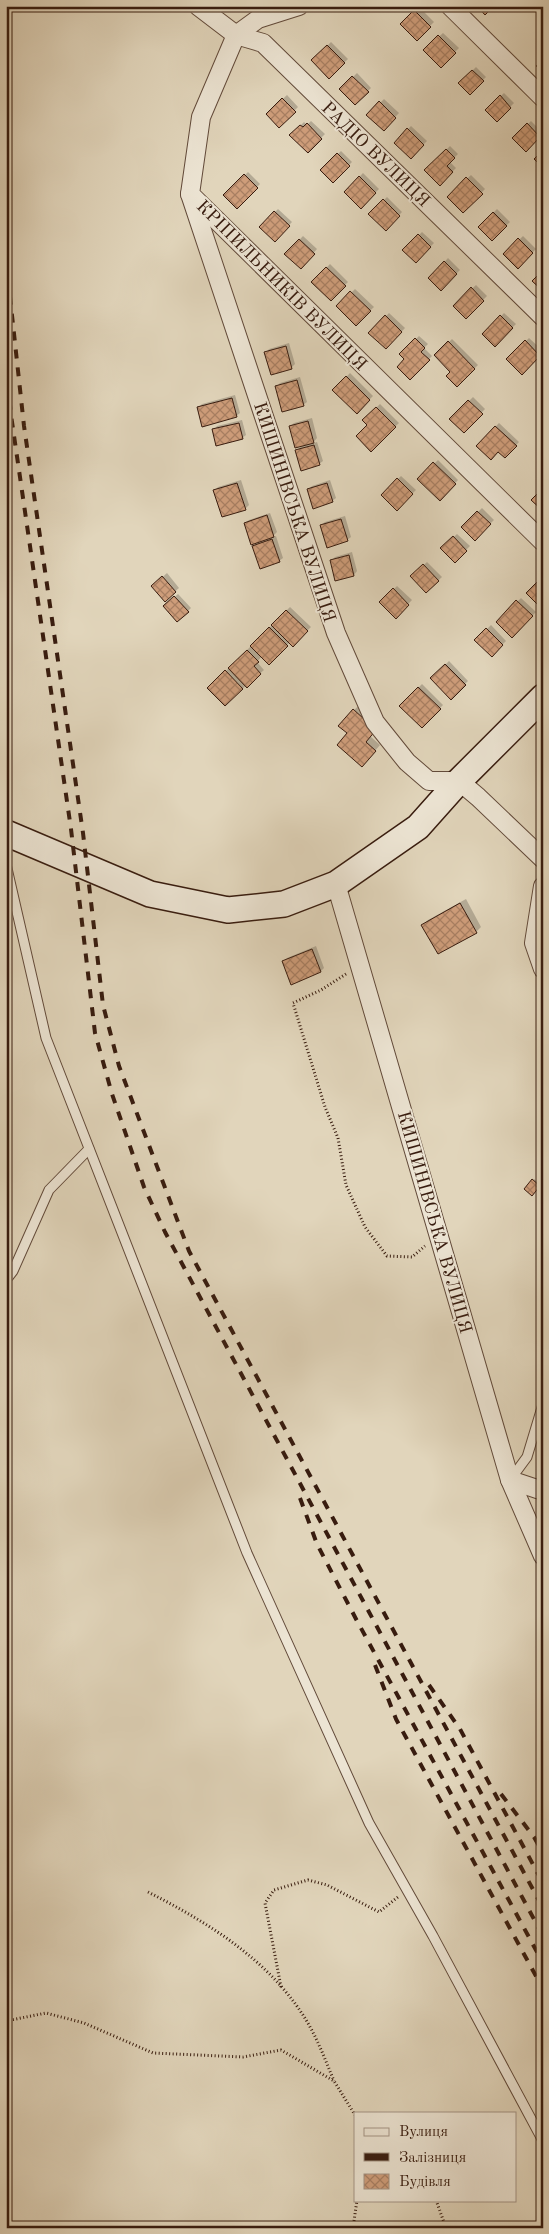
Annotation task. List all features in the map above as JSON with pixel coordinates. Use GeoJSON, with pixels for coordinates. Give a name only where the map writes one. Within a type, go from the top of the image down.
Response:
{"type":"FeatureCollection","features":[{"type":"Feature","properties":{"kind":"main road"},"geometry":{"type":"LineString","coordinates":[[6,833],[150,894],[228,910],[284,904],[336,884],[418,827],[459,781],[543,697]]}},
{"type":"Feature","properties":{"kind":"street","name":"РАДІО ВУЛИЦЯ"},"geometry":{"type":"LineString","coordinates":[[198,6],[236,35],[263,43],[543,316]]}},
{"type":"Feature","properties":{"kind":"street"},"geometry":{"type":"LineString","coordinates":[[236,35],[258,19],[299,6]]}},
{"type":"Feature","properties":{"kind":"street"},"geometry":{"type":"LineString","coordinates":[[450,6],[543,98]]}},
{"type":"Feature","properties":{"kind":"street","name":"КРІПИЛЬНИКІВ ВУЛИЦЯ"},"geometry":{"type":"LineString","coordinates":[[236,35],[201,117],[190,194],[543,542]]}},
{"type":"Feature","properties":{"kind":"street","name":"КИШИНІВСЬКА ВУЛИЦЯ"},"geometry":{"type":"LineString","coordinates":[[190,194],[336,634],[375,722],[407,762],[429,781],[459,781]]}},
{"type":"Feature","properties":{"kind":"street"},"geometry":{"type":"LineString","coordinates":[[459,781],[543,860]]}},
{"type":"Feature","properties":{"kind":"street","name":"КИШИНІВСЬКА ВУЛИЦЯ"},"geometry":{"type":"LineString","coordinates":[[336,884],[510,1480],[543,1556]]}},
{"type":"Feature","properties":{"kind":"street"},"geometry":{"type":"LineString","coordinates":[[543,886],[534,943],[543,969]]}},
{"type":"Feature","properties":{"kind":"street"},"geometry":{"type":"LineString","coordinates":[[510,1480],[543,1491]]}},
{"type":"Feature","properties":{"kind":"lane"},"geometry":{"type":"LineString","coordinates":[[6,864],[46,1038],[268,1604],[369,1823],[407,1889],[543,2141]]}},
{"type":"Feature","properties":{"kind":"lane"},"geometry":{"type":"LineString","coordinates":[[6,1280],[13,1270],[49,1190],[89,1149]]}},
{"type":"Feature","properties":{"kind":"lane"},"geometry":{"type":"LineString","coordinates":[[510,1480],[527,1457],[543,1404]]}},
{"type":"Feature","properties":{"kind":"path"},"geometry":{"type":"LineString","coordinates":[[360,965],[321,990],[294,1003],[326,1107],[338,1138],[346,1185],[365,1227],[387,1256],[412,1257],[439,1235]]}},
{"type":"Feature","properties":{"kind":"path"},"geometry":{"type":"LineString","coordinates":[[281,1988],[265,1903],[274,1890],[308,1880],[327,1885],[379,1912],[407,1889]]}},
{"type":"Feature","properties":{"kind":"path"},"geometry":{"type":"LineString","coordinates":[[148,1892],[196,1917],[245,1950],[281,1988],[303,2015],[334,2081],[354,2112]]}},
{"type":"Feature","properties":{"kind":"path"},"geometry":{"type":"LineString","coordinates":[[6,2021],[46,2013],[84,2023],[153,2053],[243,2057],[281,2050],[334,2081]]}},
{"type":"Feature","properties":{"kind":"path"},"geometry":{"type":"LineString","coordinates":[[353,2228],[357,2202]]}},
{"type":"Feature","properties":{"kind":"path"},"geometry":{"type":"LineString","coordinates":[[437,2202],[446,2228]]}},
{"type":"Feature","properties":{"kind":"building"},"geometry":{"type":"Polygon","coordinates":[[[477,6],[494,6],[485,15],[477,6]]]}},
{"type":"Feature","properties":{"kind":"building"},"geometry":{"type":"Polygon","coordinates":[[[414,10],[431,27],[417,41],[400,24],[414,10]]]}},
{"type":"Feature","properties":{"kind":"building"},"geometry":{"type":"Polygon","coordinates":[[[438,35],[456,53],[441,68],[423,50],[438,35]]]}},
{"type":"Feature","properties":{"kind":"building"},"geometry":{"type":"Polygon","coordinates":[[[327,45],[345,63],[329,79],[311,60],[327,45]]]}},
{"type":"Feature","properties":{"kind":"building"},"geometry":{"type":"Polygon","coordinates":[[[543,59],[543,73],[536,66],[543,59]]]}},
{"type":"Feature","properties":{"kind":"building"},"geometry":{"type":"Polygon","coordinates":[[[472,70],[484,81],[470,95],[458,83],[472,70]]]}},
{"type":"Feature","properties":{"kind":"building"},"geometry":{"type":"Polygon","coordinates":[[[352,76],[369,92],[355,105],[339,89],[352,76]]]}},
{"type":"Feature","properties":{"kind":"building"},"geometry":{"type":"Polygon","coordinates":[[[500,95],[511,108],[497,122],[485,110],[500,95]]]}},
{"type":"Feature","properties":{"kind":"building"},"geometry":{"type":"Polygon","coordinates":[[[282,98],[296,112],[279,128],[266,114],[282,98]]]}},
{"type":"Feature","properties":{"kind":"building"},"geometry":{"type":"Polygon","coordinates":[[[379,101],[396,118],[384,131],[366,115],[379,101]]]}},
{"type":"Feature","properties":{"kind":"building"},"geometry":{"type":"Polygon","coordinates":[[[307,123],[322,139],[308,153],[289,135],[300,125],[303,127],[307,123]]]}},
{"type":"Feature","properties":{"kind":"building"},"geometry":{"type":"Polygon","coordinates":[[[527,123],[540,137],[526,152],[512,138],[527,123]]]}},
{"type":"Feature","properties":{"kind":"building"},"geometry":{"type":"Polygon","coordinates":[[[407,128],[424,145],[411,159],[394,143],[407,128]]]}},
{"type":"Feature","properties":{"kind":"building"},"geometry":{"type":"Polygon","coordinates":[[[446,149],[455,158],[447,166],[453,172],[440,186],[424,170],[446,149]]]}},
{"type":"Feature","properties":{"kind":"building"},"geometry":{"type":"Polygon","coordinates":[[[543,150],[543,168],[534,159],[543,150]]]}},
{"type":"Feature","properties":{"kind":"building"},"geometry":{"type":"Polygon","coordinates":[[[337,153],[350,166],[333,183],[320,170],[337,153]]]}},
{"type":"Feature","properties":{"kind":"building"},"geometry":{"type":"Polygon","coordinates":[[[244,174],[258,188],[237,209],[223,195],[244,174]]]}},
{"type":"Feature","properties":{"kind":"building"},"geometry":{"type":"Polygon","coordinates":[[[359,176],[376,193],[361,209],[344,192],[359,176]]]}},
{"type":"Feature","properties":{"kind":"building"},"geometry":{"type":"Polygon","coordinates":[[[466,177],[483,194],[463,213],[447,197],[466,177]]]}},
{"type":"Feature","properties":{"kind":"building"},"geometry":{"type":"Polygon","coordinates":[[[383,199],[400,216],[386,231],[368,214],[383,199]]]}},
{"type":"Feature","properties":{"kind":"building"},"geometry":{"type":"Polygon","coordinates":[[[274,211],[290,226],[275,242],[259,227],[274,211]]]}},
{"type":"Feature","properties":{"kind":"building"},"geometry":{"type":"Polygon","coordinates":[[[493,212],[507,226],[492,241],[478,227],[493,212]]]}},
{"type":"Feature","properties":{"kind":"building"},"geometry":{"type":"Polygon","coordinates":[[[418,234],[431,247],[416,263],[402,250],[418,234]]]}},
{"type":"Feature","properties":{"kind":"building"},"geometry":{"type":"Polygon","coordinates":[[[518,238],[533,253],[518,269],[503,254],[518,238]]]}},
{"type":"Feature","properties":{"kind":"building"},"geometry":{"type":"Polygon","coordinates":[[[299,239],[315,254],[301,269],[284,254],[299,239]]]}},
{"type":"Feature","properties":{"kind":"building"},"geometry":{"type":"Polygon","coordinates":[[[444,261],[457,274],[441,291],[428,278],[444,261]]]}},
{"type":"Feature","properties":{"kind":"building"},"geometry":{"type":"Polygon","coordinates":[[[326,267],[346,286],[331,301],[311,282],[326,267]]]}},
{"type":"Feature","properties":{"kind":"building"},"geometry":{"type":"Polygon","coordinates":[[[543,270],[543,291],[532,281],[543,270]]]}},
{"type":"Feature","properties":{"kind":"building"},"geometry":{"type":"Polygon","coordinates":[[[471,287],[484,301],[466,319],[453,306],[471,287]]]}},
{"type":"Feature","properties":{"kind":"building"},"geometry":{"type":"Polygon","coordinates":[[[350,291],[371,311],[356,326],[336,306],[350,291]]]}},
{"type":"Feature","properties":{"kind":"building"},"geometry":{"type":"Polygon","coordinates":[[[385,315],[402,332],[386,349],[368,333],[385,315]]]}},
{"type":"Feature","properties":{"kind":"building"},"geometry":{"type":"Polygon","coordinates":[[[500,315],[513,328],[495,347],[482,334],[500,315]]]}},
{"type":"Feature","properties":{"kind":"building"},"geometry":{"type":"Polygon","coordinates":[[[415,338],[425,348],[421,352],[430,360],[410,380],[397,367],[404,359],[399,354],[415,338]]]}},
{"type":"Feature","properties":{"kind":"building"},"geometry":{"type":"Polygon","coordinates":[[[525,340],[540,356],[522,375],[506,359],[525,340]]]}},
{"type":"Feature","properties":{"kind":"building"},"geometry":{"type":"Polygon","coordinates":[[[448,341],[475,369],[457,387],[446,376],[450,372],[434,355],[448,341]]]}},
{"type":"Feature","properties":{"kind":"building"},"geometry":{"type":"Polygon","coordinates":[[[286,346],[292,369],[271,375],[264,352],[286,346]]]}},
{"type":"Feature","properties":{"kind":"building"},"geometry":{"type":"Polygon","coordinates":[[[346,376],[370,400],[357,414],[332,390],[346,376]]]}},
{"type":"Feature","properties":{"kind":"building"},"geometry":{"type":"Polygon","coordinates":[[[297,380],[304,406],[282,412],[275,386],[297,380]]]}},
{"type":"Feature","properties":{"kind":"building"},"geometry":{"type":"Polygon","coordinates":[[[232,398],[237,417],[202,427],[197,407],[232,398]]]}},
{"type":"Feature","properties":{"kind":"building"},"geometry":{"type":"Polygon","coordinates":[[[468,400],[483,414],[464,433],[449,419],[468,400]]]}},
{"type":"Feature","properties":{"kind":"building"},"geometry":{"type":"Polygon","coordinates":[[[376,407],[396,427],[371,452],[356,436],[367,425],[362,420],[376,407]]]}},
{"type":"Feature","properties":{"kind":"building"},"geometry":{"type":"Polygon","coordinates":[[[308,421],[314,443],[295,448],[289,426],[308,421]]]}},
{"type":"Feature","properties":{"kind":"building"},"geometry":{"type":"Polygon","coordinates":[[[239,423],[243,439],[216,446],[212,429],[239,423]]]}},
{"type":"Feature","properties":{"kind":"building"},"geometry":{"type":"Polygon","coordinates":[[[495,426],[517,446],[505,458],[498,452],[491,460],[476,446],[495,426]]]}},
{"type":"Feature","properties":{"kind":"building"},"geometry":{"type":"Polygon","coordinates":[[[314,445],[320,465],[301,471],[295,450],[314,445]]]}},
{"type":"Feature","properties":{"kind":"building"},"geometry":{"type":"Polygon","coordinates":[[[433,462],[456,484],[440,501],[417,479],[433,462]]]}},
{"type":"Feature","properties":{"kind":"building"},"geometry":{"type":"Polygon","coordinates":[[[397,478],[413,494],[397,511],[381,495],[397,478]]]}},
{"type":"Feature","properties":{"kind":"building"},"geometry":{"type":"Polygon","coordinates":[[[237,483],[246,510],[222,517],[213,490],[237,483]]]}},
{"type":"Feature","properties":{"kind":"building"},"geometry":{"type":"Polygon","coordinates":[[[327,483],[333,502],[313,509],[307,489],[327,483]]]}},
{"type":"Feature","properties":{"kind":"building"},"geometry":{"type":"Polygon","coordinates":[[[543,488],[543,511],[531,500],[543,488]]]}},
{"type":"Feature","properties":{"kind":"building"},"geometry":{"type":"Polygon","coordinates":[[[477,511],[491,524],[475,541],[461,527],[477,511]]]}},
{"type":"Feature","properties":{"kind":"building"},"geometry":{"type":"Polygon","coordinates":[[[267,515],[274,537],[251,545],[244,523],[267,515]]]}},
{"type":"Feature","properties":{"kind":"building"},"geometry":{"type":"Polygon","coordinates":[[[341,519],[348,541],[327,548],[320,525],[341,519]]]}},
{"type":"Feature","properties":{"kind":"building"},"geometry":{"type":"Polygon","coordinates":[[[453,536],[467,551],[455,563],[440,548],[453,536]]]}},
{"type":"Feature","properties":{"kind":"building"},"geometry":{"type":"Polygon","coordinates":[[[272,539],[280,562],[260,569],[252,546],[272,539]]]}},
{"type":"Feature","properties":{"kind":"building"},"geometry":{"type":"Polygon","coordinates":[[[349,555],[354,576],[335,581],[330,560],[349,555]]]}},
{"type":"Feature","properties":{"kind":"building"},"geometry":{"type":"Polygon","coordinates":[[[423,564],[439,581],[426,593],[410,576],[423,564]]]}},
{"type":"Feature","properties":{"kind":"building"},"geometry":{"type":"Polygon","coordinates":[[[162,576],[176,592],[165,602],[151,586],[162,576]]]}},
{"type":"Feature","properties":{"kind":"building"},"geometry":{"type":"Polygon","coordinates":[[[543,576],[543,609],[542,609],[526,593],[543,576]]]}},
{"type":"Feature","properties":{"kind":"building"},"geometry":{"type":"Polygon","coordinates":[[[393,588],[409,605],[396,619],[379,602],[393,588]]]}},
{"type":"Feature","properties":{"kind":"building"},"geometry":{"type":"Polygon","coordinates":[[[174,596],[189,612],[177,622],[163,606],[174,596]]]}},
{"type":"Feature","properties":{"kind":"building"},"geometry":{"type":"Polygon","coordinates":[[[516,600],[533,616],[512,638],[496,622],[516,600]]]}},
{"type":"Feature","properties":{"kind":"building"},"geometry":{"type":"Polygon","coordinates":[[[286,610],[308,631],[293,647],[271,625],[286,610]]]}},
{"type":"Feature","properties":{"kind":"building"},"geometry":{"type":"Polygon","coordinates":[[[269,627],[288,646],[269,665],[250,646],[269,627]]]}},
{"type":"Feature","properties":{"kind":"building"},"geometry":{"type":"Polygon","coordinates":[[[486,628],[503,645],[492,657],[474,640],[486,628]]]}},
{"type":"Feature","properties":{"kind":"building"},"geometry":{"type":"Polygon","coordinates":[[[247,650],[259,662],[254,666],[261,674],[247,688],[228,668],[247,650]]]}},
{"type":"Feature","properties":{"kind":"building"},"geometry":{"type":"Polygon","coordinates":[[[445,664],[466,685],[451,700],[430,678],[445,664]]]}},
{"type":"Feature","properties":{"kind":"building"},"geometry":{"type":"Polygon","coordinates":[[[225,670],[243,689],[225,706],[207,688],[225,670]]]}},
{"type":"Feature","properties":{"kind":"building"},"geometry":{"type":"Polygon","coordinates":[[[418,687],[441,709],[422,728],[399,706],[418,687]]]}},
{"type":"Feature","properties":{"kind":"building"},"geometry":{"type":"Polygon","coordinates":[[[353,709],[376,730],[366,742],[376,751],[362,767],[337,745],[347,733],[338,726],[353,709]]]}},
{"type":"Feature","properties":{"kind":"building"},"geometry":{"type":"Polygon","coordinates":[[[460,903],[477,933],[438,954],[421,925],[460,903]]]}},
{"type":"Feature","properties":{"kind":"building"},"geometry":{"type":"Polygon","coordinates":[[[312,949],[321,972],[291,985],[282,961],[312,949]]]}},
{"type":"Feature","properties":{"kind":"building"},"geometry":{"type":"Polygon","coordinates":[[[532,1179],[540,1186],[532,1196],[524,1189],[532,1179]]]}},
{"type":"Feature","properties":{"kind":"railway"},"geometry":{"type":"LineString","coordinates":[[6,260],[24,426],[83,833],[103,1005],[119,1066],[189,1251],[543,1908]]}},
{"type":"Feature","properties":{"kind":"railway"},"geometry":{"type":"LineString","coordinates":[[6,365],[11,415],[71,829],[95,1033],[112,1094],[144,1187],[165,1232],[543,1936]]}},
{"type":"Feature","properties":{"kind":"railway"},"geometry":{"type":"LineString","coordinates":[[300,1498],[317,1544],[356,1619],[543,1963]]}},
{"type":"Feature","properties":{"kind":"railway"},"geometry":{"type":"LineString","coordinates":[[375,1665],[396,1719],[543,1989]]}},
{"type":"Feature","properties":{"kind":"railway"},"geometry":{"type":"LineString","coordinates":[[429,1685],[460,1729],[543,1883]]}},
{"type":"Feature","properties":{"kind":"railway"},"geometry":{"type":"LineString","coordinates":[[501,1794],[534,1837],[543,1853]]}}]}
